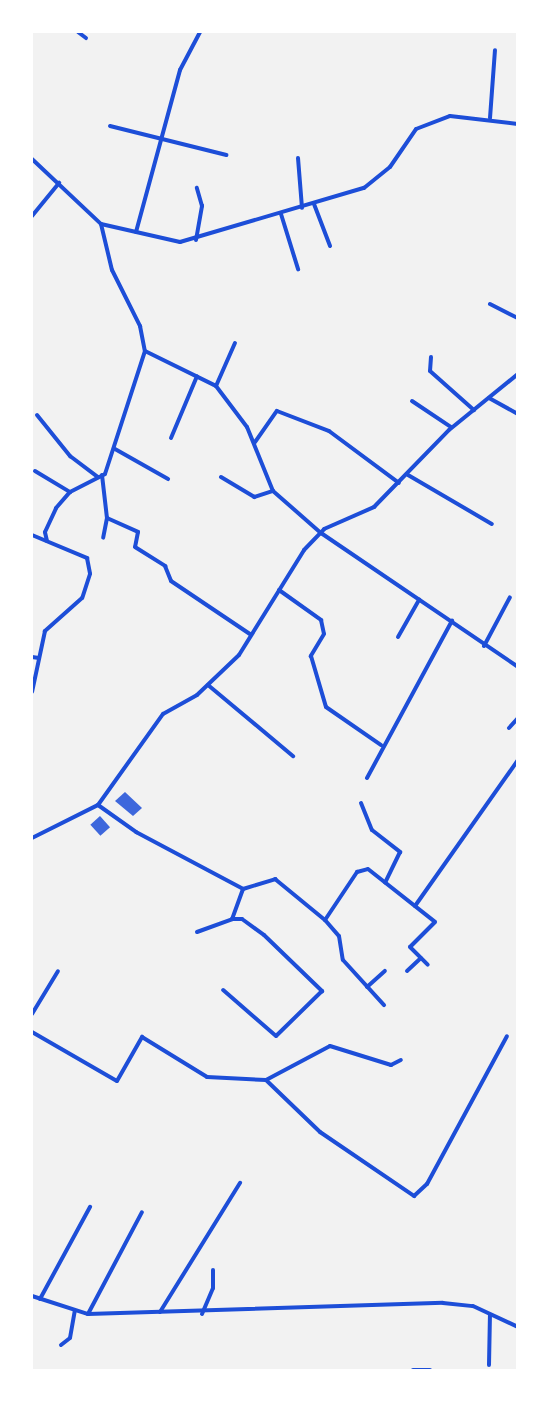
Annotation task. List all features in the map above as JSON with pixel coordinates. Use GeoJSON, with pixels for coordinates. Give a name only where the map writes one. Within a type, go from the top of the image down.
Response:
{"type":"FeatureCollection","features":[{"type":"Feature","properties":{"kind":"street"},"geometry":{"type":"LineString","coordinates":[[78,32],[86,38]]}},
{"type":"Feature","properties":{"kind":"street"},"geometry":{"type":"LineString","coordinates":[[136,232],[158,140],[180,70],[200,32]]}},
{"type":"Feature","properties":{"kind":"street"},"geometry":{"type":"LineString","coordinates":[[490,118],[495,50]]}},
{"type":"Feature","properties":{"kind":"street"},"geometry":{"type":"LineString","coordinates":[[32,159],[101,224],[180,242],[196,240],[302,208],[376,181],[416,129],[450,116],[490,118],[518,124]]}},
{"type":"Feature","properties":{"kind":"street"},"geometry":{"type":"LineString","coordinates":[[110,126],[158,140],[226,155]]}},
{"type":"Feature","properties":{"kind":"street"},"geometry":{"type":"LineString","coordinates":[[298,158],[302,208]]}},
{"type":"Feature","properties":{"kind":"street"},"geometry":{"type":"LineString","coordinates":[[32,216],[59,183]]}},
{"type":"Feature","properties":{"kind":"street"},"geometry":{"type":"LineString","coordinates":[[196,188],[202,206],[196,240]]}},
{"type":"Feature","properties":{"kind":"street"},"geometry":{"type":"LineString","coordinates":[[314,204],[330,246]]}},
{"type":"Feature","properties":{"kind":"street"},"geometry":{"type":"LineString","coordinates":[[281,214],[298,269]]}},
{"type":"Feature","properties":{"kind":"street"},"geometry":{"type":"LineString","coordinates":[[47,541],[49,517],[70,492],[100,476],[115,449],[145,351],[140,326],[112,270],[101,224]]}},
{"type":"Feature","properties":{"kind":"street"},"geometry":{"type":"LineString","coordinates":[[490,304],[518,318]]}},
{"type":"Feature","properties":{"kind":"street"},"geometry":{"type":"LineString","coordinates":[[216,386],[235,343]]}},
{"type":"Feature","properties":{"kind":"street"},"geometry":{"type":"LineString","coordinates":[[145,351],[216,386],[255,442],[273,491],[321,533],[518,667]]}},
{"type":"Feature","properties":{"kind":"street"},"geometry":{"type":"LineString","coordinates":[[431,357],[430,371],[474,410]]}},
{"type":"Feature","properties":{"kind":"street"},"geometry":{"type":"LineString","coordinates":[[32,838],[98,805],[163,714],[208,685],[239,655],[279,590],[321,533],[374,507],[408,475],[451,427],[518,374]]}},
{"type":"Feature","properties":{"kind":"street"},"geometry":{"type":"LineString","coordinates":[[171,438],[197,376]]}},
{"type":"Feature","properties":{"kind":"street"},"geometry":{"type":"LineString","coordinates":[[489,398],[518,414]]}},
{"type":"Feature","properties":{"kind":"street"},"geometry":{"type":"LineString","coordinates":[[412,402],[451,427]]}},
{"type":"Feature","properties":{"kind":"street"},"geometry":{"type":"LineString","coordinates":[[255,442],[277,411],[329,432],[399,483]]}},
{"type":"Feature","properties":{"kind":"street"},"geometry":{"type":"LineString","coordinates":[[37,415],[70,456],[100,476],[107,518],[103,538]]}},
{"type":"Feature","properties":{"kind":"street"},"geometry":{"type":"LineString","coordinates":[[115,449],[168,479]]}},
{"type":"Feature","properties":{"kind":"street"},"geometry":{"type":"LineString","coordinates":[[35,471],[70,492]]}},
{"type":"Feature","properties":{"kind":"street"},"geometry":{"type":"LineString","coordinates":[[408,475],[492,524]]}},
{"type":"Feature","properties":{"kind":"street"},"geometry":{"type":"LineString","coordinates":[[221,477],[254,497],[273,491]]}},
{"type":"Feature","properties":{"kind":"street"},"geometry":{"type":"LineString","coordinates":[[107,518],[138,532],[135,547],[165,566],[171,580],[250,634]]}},
{"type":"Feature","properties":{"kind":"street"},"geometry":{"type":"LineString","coordinates":[[32,535],[87,558],[90,574],[82,598],[45,631],[32,692]]}},
{"type":"Feature","properties":{"kind":"street"},"geometry":{"type":"LineString","coordinates":[[279,590],[321,620],[321,644],[311,656],[326,707],[381,746]]}},
{"type":"Feature","properties":{"kind":"street"},"geometry":{"type":"LineString","coordinates":[[484,646],[510,597]]}},
{"type":"Feature","properties":{"kind":"street"},"geometry":{"type":"LineString","coordinates":[[398,637],[419,600]]}},
{"type":"Feature","properties":{"kind":"street"},"geometry":{"type":"LineString","coordinates":[[367,778],[381,746],[452,621]]}},
{"type":"Feature","properties":{"kind":"street"},"geometry":{"type":"LineString","coordinates":[[32,657],[39,658]]}},
{"type":"Feature","properties":{"kind":"street"},"geometry":{"type":"LineString","coordinates":[[208,685],[293,756]]}},
{"type":"Feature","properties":{"kind":"street"},"geometry":{"type":"LineString","coordinates":[[509,728],[518,718]]}},
{"type":"Feature","properties":{"kind":"street"},"geometry":{"type":"LineString","coordinates":[[415,906],[518,760]]}},
{"type":"Feature","properties":{"kind":"street"},"geometry":{"type":"LineString","coordinates":[[362,803],[372,830],[400,852],[385,883]]}},
{"type":"Feature","properties":{"kind":"street"},"geometry":{"type":"LineString","coordinates":[[98,805],[136,832],[243,888],[275,879],[325,920],[339,936],[343,960],[384,1005]]}},
{"type":"Feature","properties":{"kind":"street"},"geometry":{"type":"LineString","coordinates":[[325,920],[363,868],[435,922],[410,947],[428,965]]}},
{"type":"Feature","properties":{"kind":"street"},"geometry":{"type":"LineString","coordinates":[[232,919],[243,888]]}},
{"type":"Feature","properties":{"kind":"street"},"geometry":{"type":"LineString","coordinates":[[197,932],[232,919],[242,919],[264,935],[322,992],[276,1036],[223,990]]}},
{"type":"Feature","properties":{"kind":"street"},"geometry":{"type":"LineString","coordinates":[[407,971],[421,958]]}},
{"type":"Feature","properties":{"kind":"street"},"geometry":{"type":"LineString","coordinates":[[32,1014],[58,971]]}},
{"type":"Feature","properties":{"kind":"street"},"geometry":{"type":"LineString","coordinates":[[367,987],[385,971]]}},
{"type":"Feature","properties":{"kind":"street"},"geometry":{"type":"LineString","coordinates":[[32,1032],[117,1081],[142,1037],[207,1077],[266,1080],[330,1046],[391,1065],[401,1059]]}},
{"type":"Feature","properties":{"kind":"street"},"geometry":{"type":"LineString","coordinates":[[266,1080],[356,1160],[417,1195],[507,1036]]}},
{"type":"Feature","properties":{"kind":"street"},"geometry":{"type":"LineString","coordinates":[[160,1312],[240,1183]]}},
{"type":"Feature","properties":{"kind":"street"},"geometry":{"type":"LineString","coordinates":[[40,1299],[90,1207]]}},
{"type":"Feature","properties":{"kind":"street"},"geometry":{"type":"LineString","coordinates":[[87,1314],[142,1212]]}},
{"type":"Feature","properties":{"kind":"street"},"geometry":{"type":"LineString","coordinates":[[202,1314],[213,1288],[213,1270]]}},
{"type":"Feature","properties":{"kind":"street"},"geometry":{"type":"LineString","coordinates":[[32,1296],[87,1314],[160,1312],[202,1314],[443,1303],[490,1314],[518,1327]]}},
{"type":"Feature","properties":{"kind":"street"},"geometry":{"type":"LineString","coordinates":[[61,1345],[70,1338],[75,1311]]}},
{"type":"Feature","properties":{"kind":"street"},"geometry":{"type":"LineString","coordinates":[[489,1365],[490,1314]]}},
{"type":"Feature","properties":{"kind":"street"},"geometry":{"type":"LineString","coordinates":[[413,1371],[430,1371]]}},
{"type":"Feature","properties":{"kind":"building"},"geometry":{"type":"Polygon","coordinates":[[[125,792],[142,808],[133,816],[115,801],[125,792]]]}},
{"type":"Feature","properties":{"kind":"building"},"geometry":{"type":"Polygon","coordinates":[[[100,816],[110,827],[100,836],[90,825],[100,816]]]}}]}
